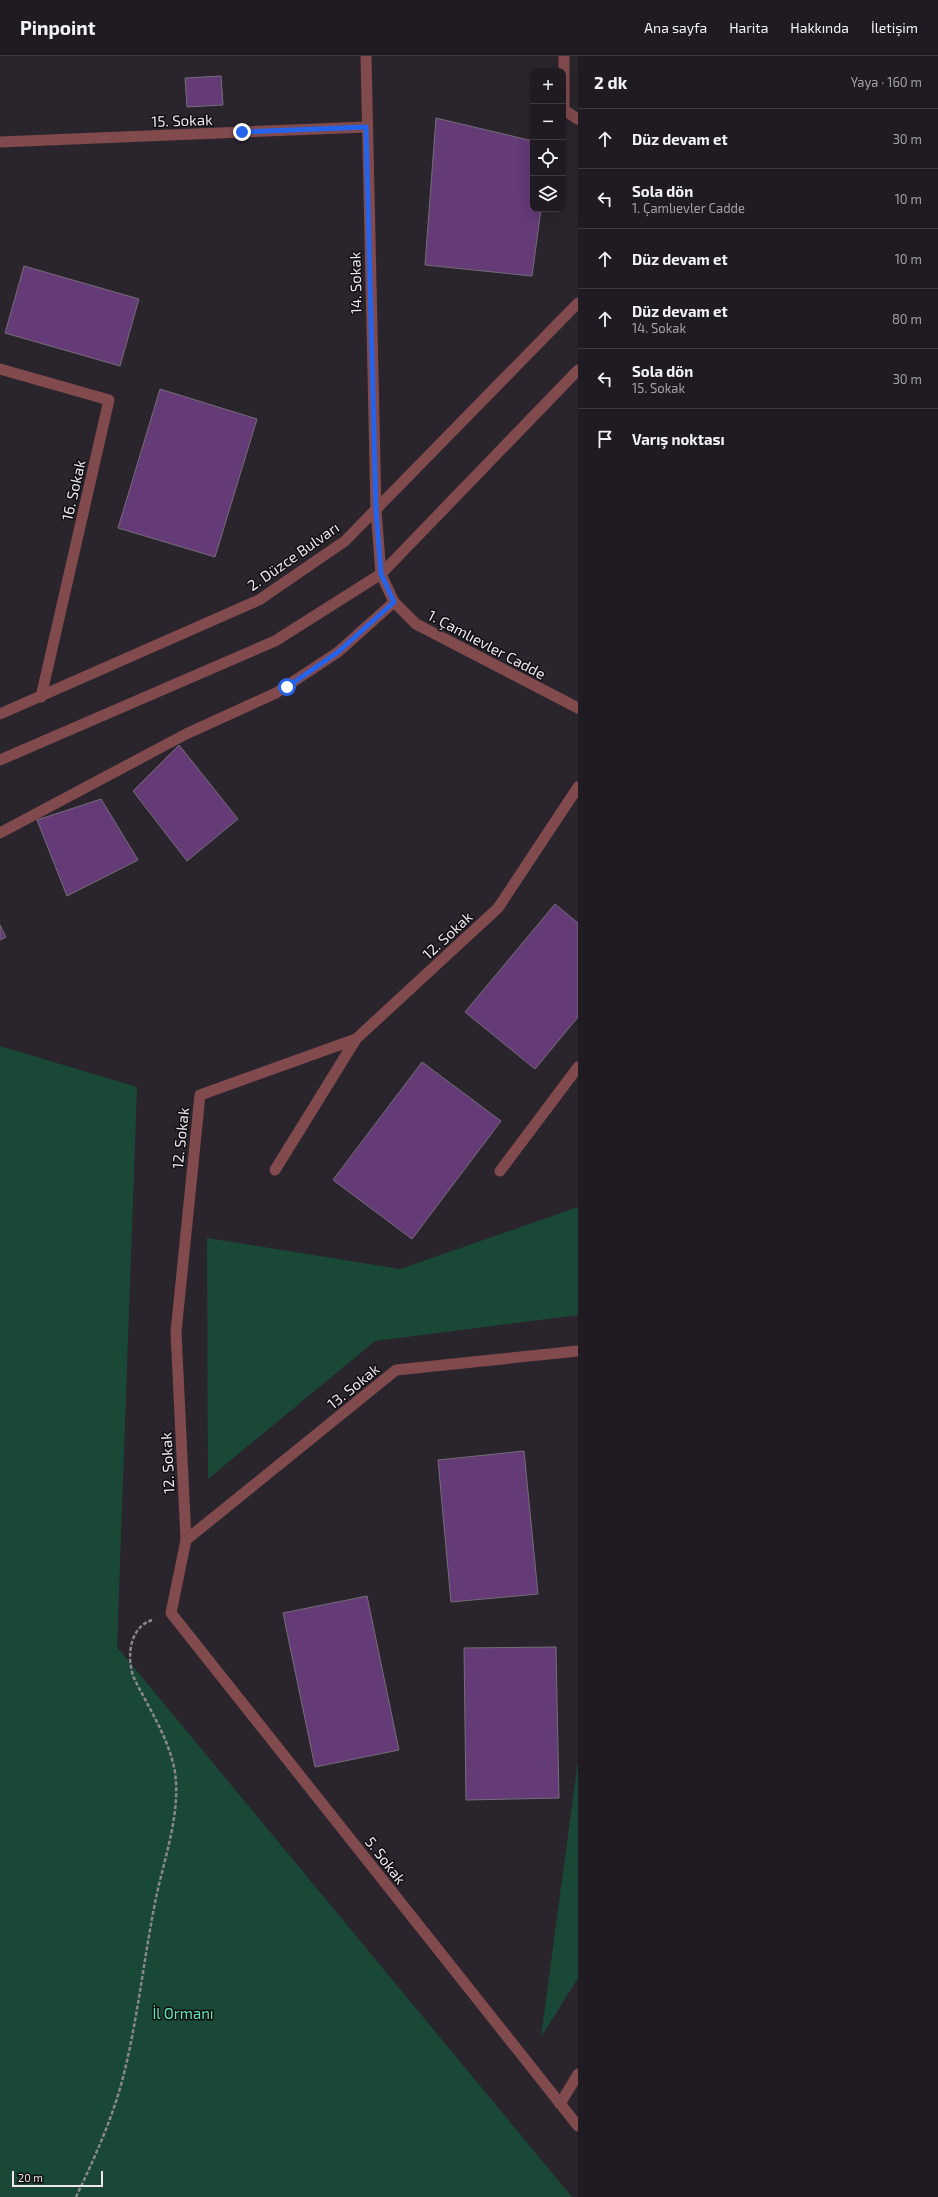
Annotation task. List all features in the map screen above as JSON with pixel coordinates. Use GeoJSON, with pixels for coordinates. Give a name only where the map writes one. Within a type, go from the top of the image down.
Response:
{"type":"FeatureCollection","features":[{"type":"Feature","properties":{"kind":"street","name":"14. Sokak"},"geometry":{"type":"LineString","coordinates":[[366,56],[366,127],[376,510],[381,574]]}},
{"type":"Feature","properties":{"kind":"street"},"geometry":{"type":"LineString","coordinates":[[564,56],[564,110],[578,118]]}},
{"type":"Feature","properties":{"kind":"street","name":"15. Sokak"},"geometry":{"type":"LineString","coordinates":[[0,142],[366,127]]}},
{"type":"Feature","properties":{"kind":"street","name":"2. Düzce Bulvarı"},"geometry":{"type":"LineString","coordinates":[[0,714],[259,600],[345,541],[578,303]]}},
{"type":"Feature","properties":{"kind":"street","name":"16. Sokak"},"geometry":{"type":"LineString","coordinates":[[0,369],[109,400],[41,696]]}},
{"type":"Feature","properties":{"kind":"street"},"geometry":{"type":"LineString","coordinates":[[0,760],[274,641],[381,574],[578,370]]}},
{"type":"Feature","properties":{"kind":"street","name":"1. Çamlıevler Cadde"},"geometry":{"type":"LineString","coordinates":[[381,574],[394,602],[416,624],[578,708]]}},
{"type":"Feature","properties":{"kind":"street"},"geometry":{"type":"LineString","coordinates":[[0,833],[186,734],[276,693],[338,652],[394,602]]}},
{"type":"Feature","properties":{"kind":"street","name":"12. Sokak"},"geometry":{"type":"LineString","coordinates":[[171,1613],[186,1540],[176,1332],[200,1095],[356,1039],[498,908],[578,787]]}},
{"type":"Feature","properties":{"kind":"street"},"geometry":{"type":"LineString","coordinates":[[275,1170],[356,1039]]}},
{"type":"Feature","properties":{"kind":"street"},"geometry":{"type":"LineString","coordinates":[[500,1171],[578,1067]]}},
{"type":"Feature","properties":{"kind":"street","name":"13. Sokak"},"geometry":{"type":"LineString","coordinates":[[186,1540],[396,1370],[578,1351]]}},
{"type":"Feature","properties":{"kind":"street","name":"5. Sokak"},"geometry":{"type":"LineString","coordinates":[[171,1613],[578,2126]]}},
{"type":"Feature","properties":{"kind":"street"},"geometry":{"type":"LineString","coordinates":[[560,2104],[578,2074]]}},
{"type":"Feature","properties":{"kind":"path"},"geometry":{"type":"LineString","coordinates":[[76,2197],[106,2129],[121,2085],[130,2045],[155,1903],[174,1822],[176,1785],[170,1750],[133,1676],[129,1654],[137,1632],[146,1622],[171,1613]]}},
{"type":"Feature","properties":{"kind":"green space","name":"İl Ormanı"},"geometry":{"type":"Polygon","coordinates":[[[0,1046],[137,1087],[117,1647],[572,2197],[0,2197],[0,1046]]]}},
{"type":"Feature","properties":{"kind":"green space"},"geometry":{"type":"Polygon","coordinates":[[[578,1207],[578,1315],[375,1341],[208,1479],[207,1238],[400,1269],[578,1207]]]}},
{"type":"Feature","properties":{"kind":"green space"},"geometry":{"type":"Polygon","coordinates":[[[578,1761],[578,1978],[541,2037],[578,1761]]]}},
{"type":"Feature","properties":{"kind":"building"},"geometry":{"type":"Polygon","coordinates":[[[221,76],[223,105],[187,107],[185,78],[221,76]]]}},
{"type":"Feature","properties":{"kind":"building"},"geometry":{"type":"Polygon","coordinates":[[[436,118],[530,140],[530,212],[541,212],[532,276],[425,265],[436,118]]]}},
{"type":"Feature","properties":{"kind":"building"},"geometry":{"type":"Polygon","coordinates":[[[24,266],[139,299],[120,366],[5,333],[24,266]]]}},
{"type":"Feature","properties":{"kind":"building"},"geometry":{"type":"Polygon","coordinates":[[[160,389],[257,419],[215,557],[118,528],[160,389]]]}},
{"type":"Feature","properties":{"kind":"building"},"geometry":{"type":"Polygon","coordinates":[[[179,745],[238,819],[187,861],[133,791],[179,745]]]}},
{"type":"Feature","properties":{"kind":"building"},"geometry":{"type":"Polygon","coordinates":[[[101,799],[138,860],[67,896],[37,820],[101,799]]]}},
{"type":"Feature","properties":{"kind":"building"},"geometry":{"type":"Polygon","coordinates":[[[555,904],[578,923],[578,1017],[535,1069],[465,1012],[555,904]]]}},
{"type":"Feature","properties":{"kind":"building"},"geometry":{"type":"Polygon","coordinates":[[[0,925],[6,937],[0,940],[0,925]]]}},
{"type":"Feature","properties":{"kind":"building"},"geometry":{"type":"Polygon","coordinates":[[[422,1062],[501,1121],[412,1239],[333,1180],[422,1062]]]}},
{"type":"Feature","properties":{"kind":"building"},"geometry":{"type":"Polygon","coordinates":[[[524,1451],[538,1594],[451,1602],[438,1460],[524,1451]]]}},
{"type":"Feature","properties":{"kind":"building"},"geometry":{"type":"Polygon","coordinates":[[[367,1596],[399,1750],[315,1767],[283,1613],[367,1596]]]}},
{"type":"Feature","properties":{"kind":"building"},"geometry":{"type":"Polygon","coordinates":[[[556,1647],[559,1798],[466,1800],[464,1648],[556,1647]]]}},
{"type":"Feature","properties":{"kind":"route"},"geometry":{"type":"LineString","coordinates":[[242,132],[366,127],[376,510],[381,574],[394,602],[367,628],[338,652],[287,687]]}}]}
